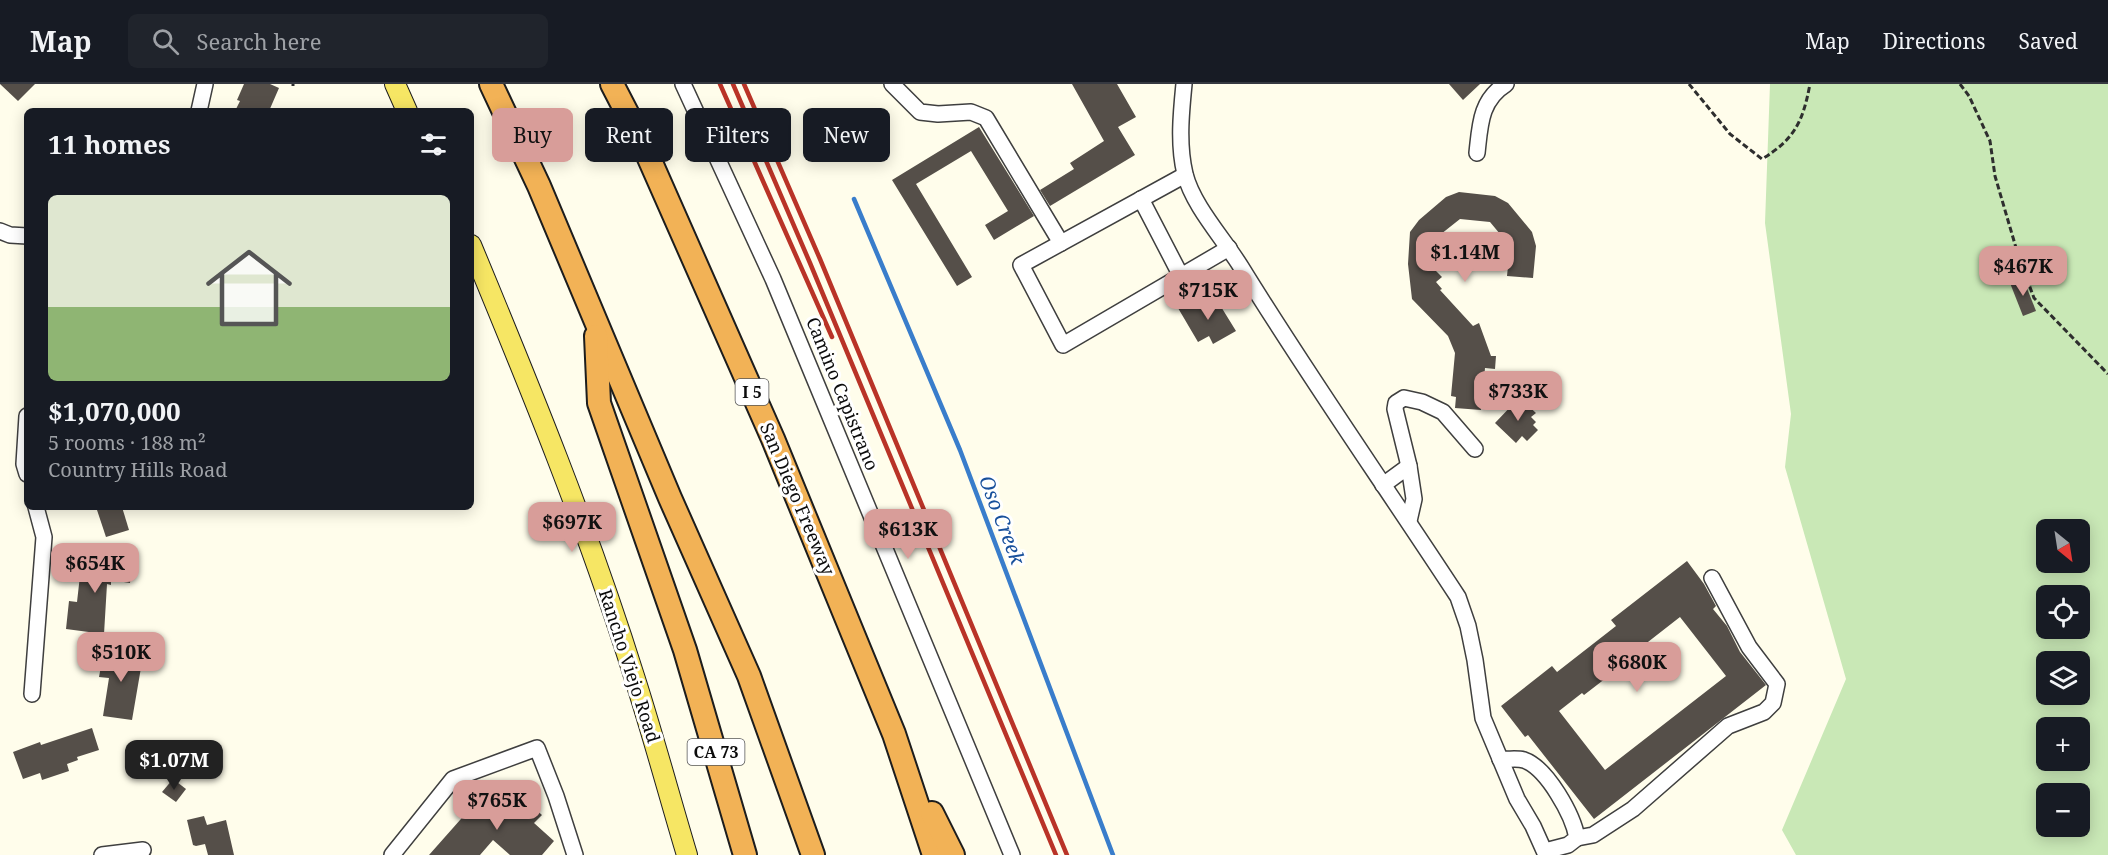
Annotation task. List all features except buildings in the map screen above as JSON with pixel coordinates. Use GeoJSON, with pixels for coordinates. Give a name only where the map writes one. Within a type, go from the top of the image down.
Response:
{"type":"FeatureCollection","features":[{"type":"Feature","properties":{"kind":"highway"},"geometry":{"type":"LineString","coordinates":[[491,84],[539,186],[670,498],[749,676],[813,855]]}},
{"type":"Feature","properties":{"kind":"highway","name":"San Diego Freeway"},"geometry":{"type":"LineString","coordinates":[[612,84],[641,140],[773,439],[894,734],[934,855]]}},
{"type":"Feature","properties":{"kind":"highway","name":"CA 73"},"geometry":{"type":"LineString","coordinates":[[595,319],[599,404],[685,650],[746,855]]}},
{"type":"Feature","properties":{"kind":"highway"},"geometry":{"type":"LineString","coordinates":[[894,734],[953,855]]}},
{"type":"Feature","properties":{"kind":"main road"},"geometry":{"type":"LineString","coordinates":[[395,84],[406,108]]}},
{"type":"Feature","properties":{"kind":"main road","name":"Rancho Viejo Road"},"geometry":{"type":"LineString","coordinates":[[474,252],[519,360],[592,552],[634,675],[687,855]]}},
{"type":"Feature","properties":{"kind":"street"},"geometry":{"type":"LineString","coordinates":[[200,108],[205,84]]}},
{"type":"Feature","properties":{"kind":"street","name":"Camino Capistrano"},"geometry":{"type":"LineString","coordinates":[[683,84],[773,279],[1012,855]]}},
{"type":"Feature","properties":{"kind":"street"},"geometry":{"type":"LineString","coordinates":[[892,84],[920,112],[938,114],[972,112],[986,118],[1060,243]]}},
{"type":"Feature","properties":{"kind":"street"},"geometry":{"type":"LineString","coordinates":[[1184,84],[1180,124],[1185,175],[1197,202],[1229,248],[1282,335],[1458,597],[1468,626],[1483,718],[1516,799],[1533,826],[1545,853],[1569,845],[1577,838],[1593,834],[1633,809],[1728,726],[1764,712],[1773,703],[1777,684],[1749,647],[1712,578]]}},
{"type":"Feature","properties":{"kind":"street"},"geometry":{"type":"LineString","coordinates":[[1477,153],[1482,114],[1497,89],[1506,84]]}},
{"type":"Feature","properties":{"kind":"street"},"geometry":{"type":"LineString","coordinates":[[1185,175],[1021,264],[1064,345],[1229,248]]}},
{"type":"Feature","properties":{"kind":"street"},"geometry":{"type":"LineString","coordinates":[[1141,199],[1181,276]]}},
{"type":"Feature","properties":{"kind":"street"},"geometry":{"type":"LineString","coordinates":[[0,231],[10,235],[24,236]]}},
{"type":"Feature","properties":{"kind":"street"},"geometry":{"type":"LineString","coordinates":[[1409,521],[1413,499],[1409,466],[1395,409],[1396,403],[1404,398],[1422,402],[1443,412],[1475,449]]}},
{"type":"Feature","properties":{"kind":"street"},"geometry":{"type":"LineString","coordinates":[[1383,484],[1409,466]]}},
{"type":"Feature","properties":{"kind":"street"},"geometry":{"type":"LineString","coordinates":[[32,694],[44,537],[37,510]]}},
{"type":"Feature","properties":{"kind":"street"},"geometry":{"type":"LineString","coordinates":[[392,855],[453,779],[537,748],[576,855]]}},
{"type":"Feature","properties":{"kind":"street"},"geometry":{"type":"LineString","coordinates":[[1500,759],[1523,760],[1537,768],[1562,800],[1574,821],[1577,838]]}},
{"type":"Feature","properties":{"kind":"street"},"geometry":{"type":"LineString","coordinates":[[102,855],[143,850]]}},
{"type":"Feature","properties":{"kind":"path"},"geometry":{"type":"LineString","coordinates":[[1689,84],[1730,134],[1762,159],[1780,148],[1800,124],[1810,84]]}},
{"type":"Feature","properties":{"kind":"path"},"geometry":{"type":"LineString","coordinates":[[1960,84],[1969,96],[1990,141],[1995,176],[2019,258],[2034,298],[2108,374]]}},
{"type":"Feature","properties":{"kind":"green space"},"geometry":{"type":"Polygon","coordinates":[[[1770,84],[2108,84],[2108,855],[1796,855],[1782,830],[1846,679],[1785,467],[1791,414],[1765,223],[1770,84]]]}},
{"type":"Feature","properties":{"kind":"waterway","name":"Oso Creek"},"geometry":{"type":"LineString","coordinates":[[854,199],[960,450],[1113,855]]}},
{"type":"Feature","properties":{"kind":"railway"},"geometry":{"type":"LineString","coordinates":[[720,84],[832,337]]}},
{"type":"Feature","properties":{"kind":"railway"},"geometry":{"type":"LineString","coordinates":[[733,84],[810,263],[1056,855]]}},
{"type":"Feature","properties":{"kind":"railway"},"geometry":{"type":"LineString","coordinates":[[744,84],[820,259],[1067,855]]}}]}
